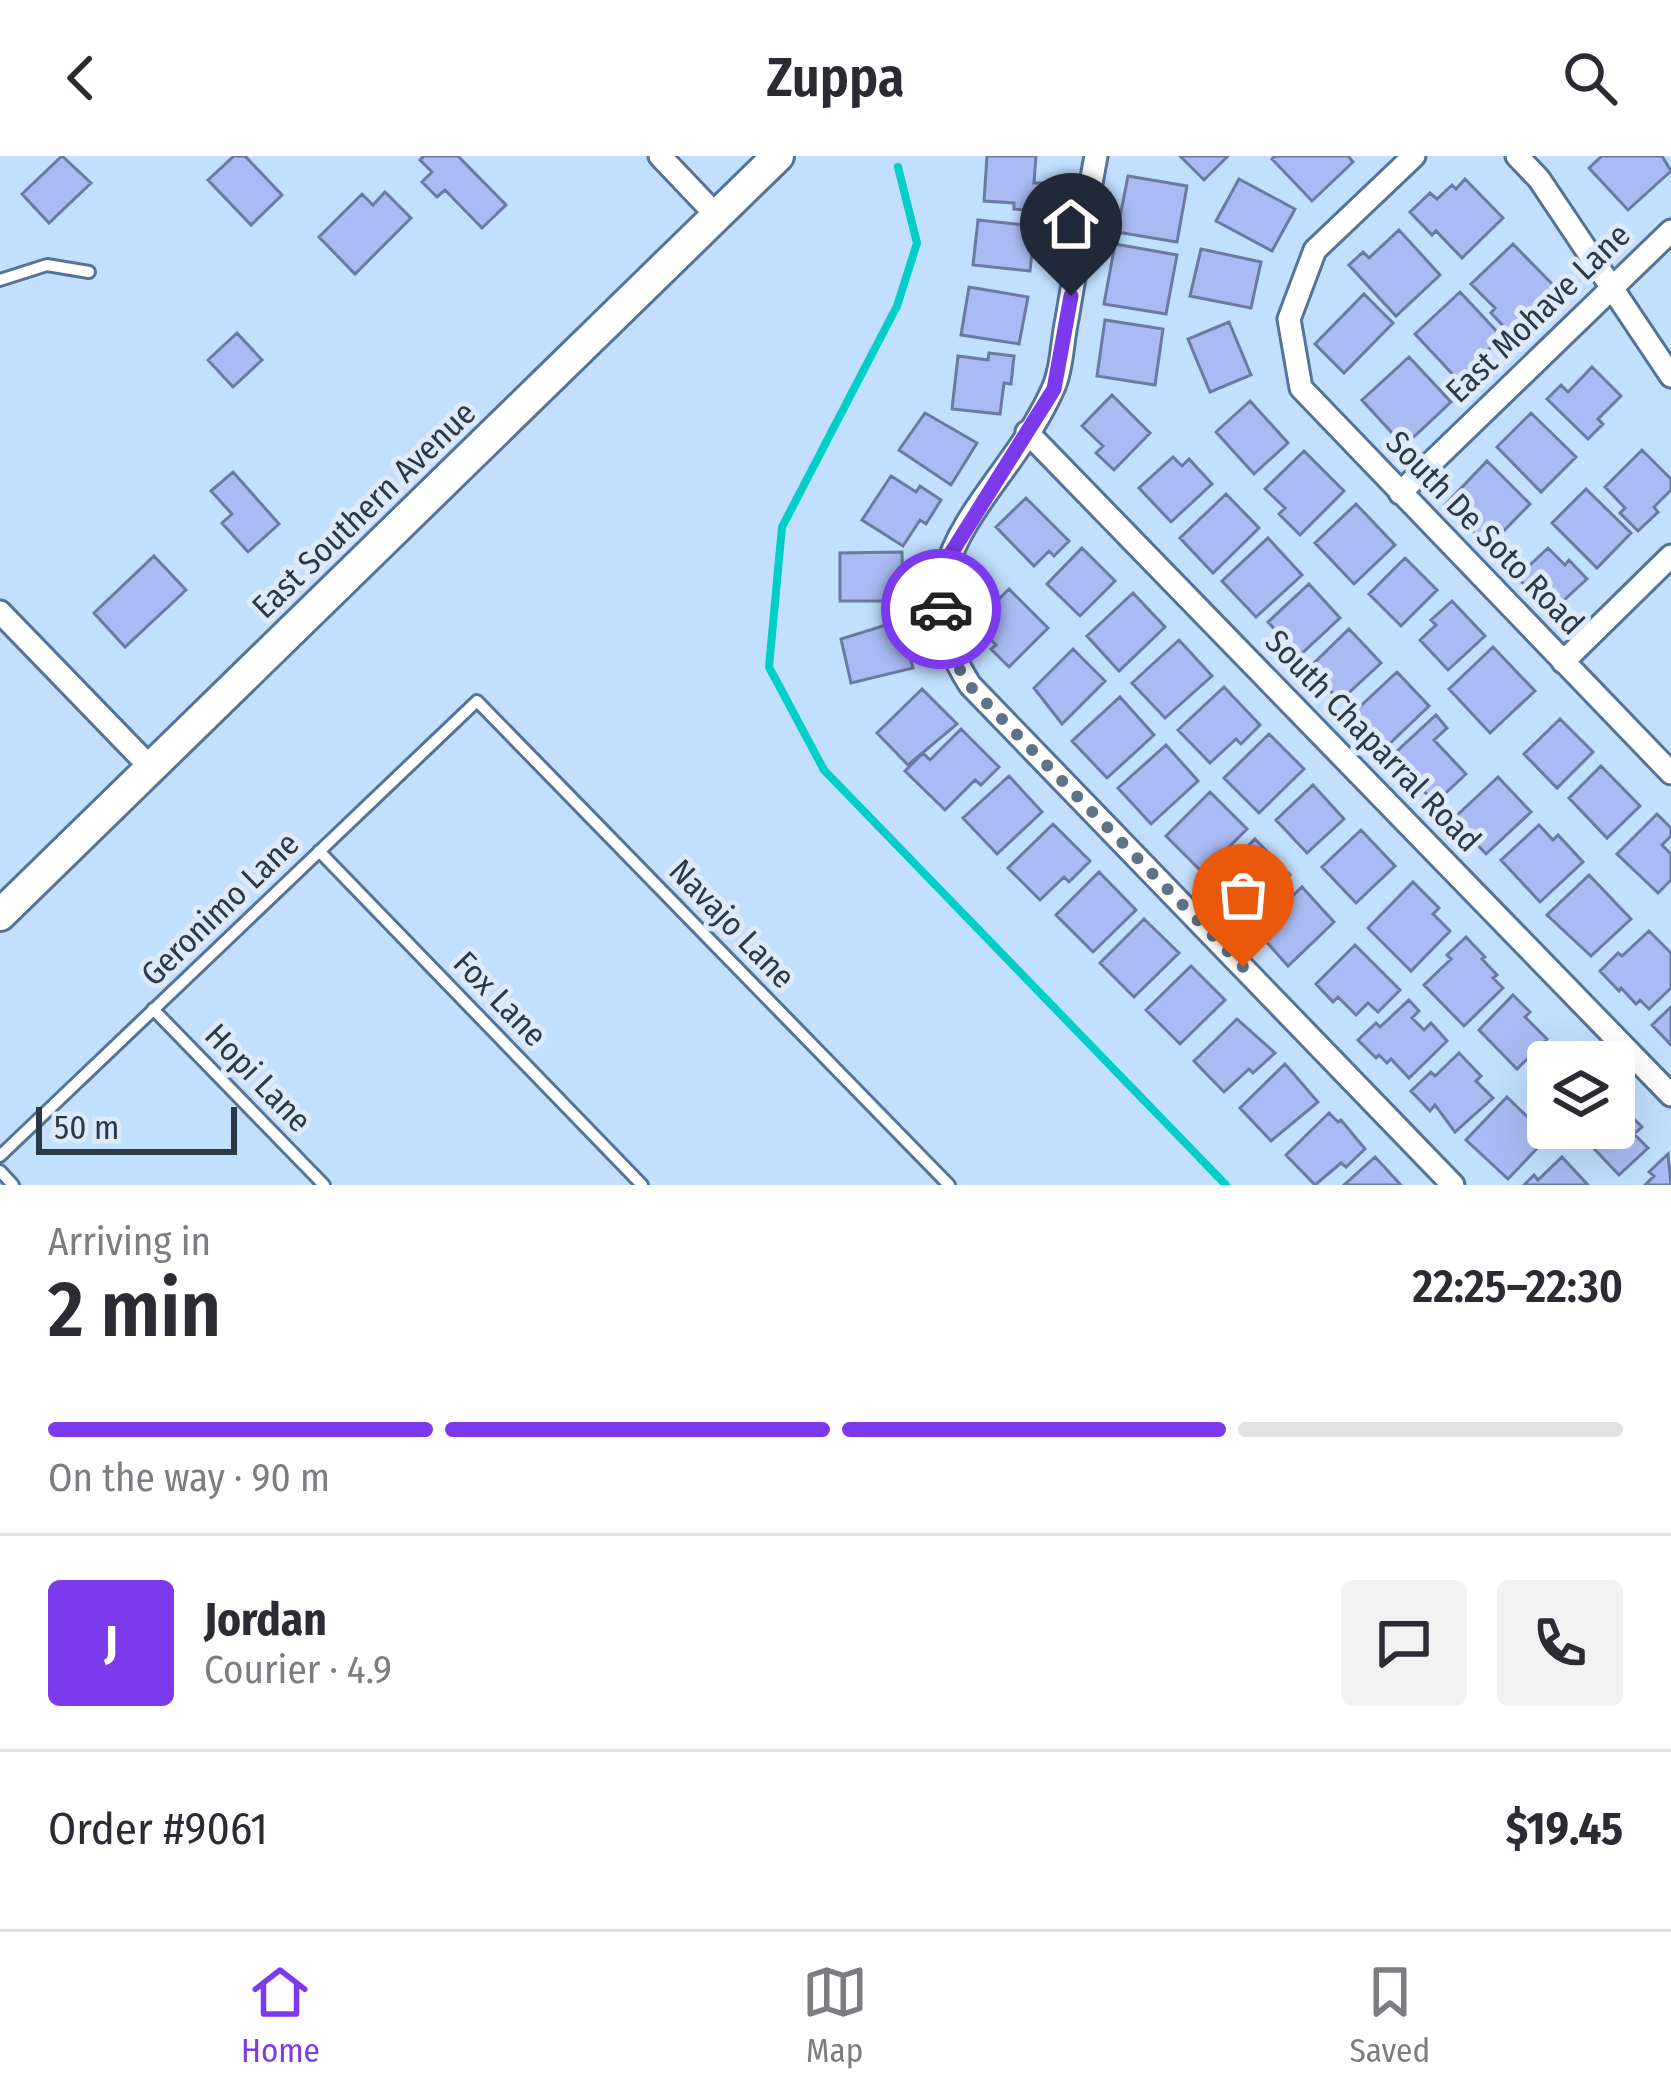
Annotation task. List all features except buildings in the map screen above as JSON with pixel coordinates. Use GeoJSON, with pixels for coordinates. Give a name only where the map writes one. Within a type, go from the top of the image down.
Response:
{"type":"FeatureCollection","features":[{"type":"Feature","properties":{"kind":"street"},"geometry":{"type":"LineString","coordinates":[[660,156],[717,216]]}},
{"type":"Feature","properties":{"kind":"street","name":"East Southern Avenue"},"geometry":{"type":"LineString","coordinates":[[0,915],[778,156]]}},
{"type":"Feature","properties":{"kind":"street"},"geometry":{"type":"LineString","coordinates":[[1096,156],[1054,389],[950,555],[941,588],[940,619],[949,652],[970,686],[1453,1185]]}},
{"type":"Feature","properties":{"kind":"street","name":"South De Soto Road"},"geometry":{"type":"LineString","coordinates":[[1414,156],[1316,250],[1289,319],[1301,388],[1671,773]]}},
{"type":"Feature","properties":{"kind":"street"},"geometry":{"type":"LineString","coordinates":[[1517,156],[1539,178],[1671,376]]}},
{"type":"Feature","properties":{"kind":"street","name":"East Mohave Lane"},"geometry":{"type":"LineString","coordinates":[[1400,493],[1671,231]]}},
{"type":"Feature","properties":{"kind":"street","name":"South Chaparral Road"},"geometry":{"type":"LineString","coordinates":[[1027,433],[1671,1096]]}},
{"type":"Feature","properties":{"kind":"street"},"geometry":{"type":"LineString","coordinates":[[1563,662],[1671,556]]}},
{"type":"Feature","properties":{"kind":"street"},"geometry":{"type":"LineString","coordinates":[[0,612],[151,768]]}},
{"type":"Feature","properties":{"kind":"lane"},"geometry":{"type":"LineString","coordinates":[[0,280],[46,265],[89,272]]}},
{"type":"Feature","properties":{"kind":"lane","name":"Geronimo Lane"},"geometry":{"type":"LineString","coordinates":[[0,1156],[477,701]]}},
{"type":"Feature","properties":{"kind":"lane","name":"Navajo Lane"},"geometry":{"type":"LineString","coordinates":[[477,701],[949,1185]]}},
{"type":"Feature","properties":{"kind":"lane","name":"Fox Lane"},"geometry":{"type":"LineString","coordinates":[[319,851],[642,1185]]}},
{"type":"Feature","properties":{"kind":"lane","name":"Hopi Lane"},"geometry":{"type":"LineString","coordinates":[[154,1010],[324,1185]]}},
{"type":"Feature","properties":{"kind":"lane"},"geometry":{"type":"LineString","coordinates":[[0,1171],[13,1185]]}},
{"type":"Feature","properties":{"kind":"lane"},"geometry":{"type":"LineString","coordinates":[[928,1185],[939,1175]]}},
{"type":"Feature","properties":{"kind":"waterway"},"geometry":{"type":"LineString","coordinates":[[898,167],[917,243],[897,306],[782,527],[769,667],[824,770],[1226,1185]]}},
{"type":"Feature","properties":{"kind":"way so far"},"geometry":{"type":"LineString","coordinates":[[941,609],[949,652],[970,686],[1243,967]]}},
{"type":"Feature","properties":{"kind":"route"},"geometry":{"type":"LineString","coordinates":[[941,609],[950,555],[1054,389],[1071,296]]}}]}
